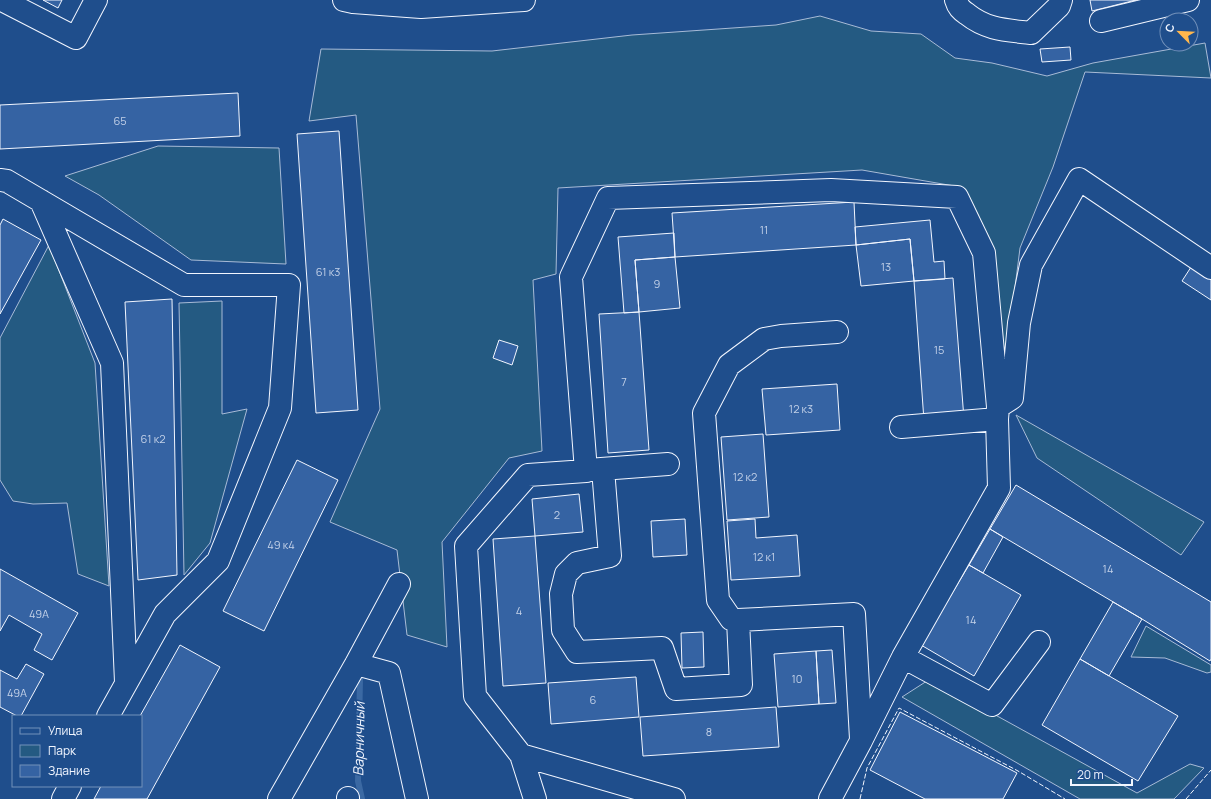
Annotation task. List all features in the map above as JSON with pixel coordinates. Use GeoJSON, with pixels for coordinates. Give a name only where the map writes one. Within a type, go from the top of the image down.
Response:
{"type":"FeatureCollection","features":[{"type":"Feature","properties":{"kind":"street"},"geometry":{"type":"LineString","coordinates":[[2,0],[76,38],[96,0]]}},
{"type":"Feature","properties":{"kind":"street"},"geometry":{"type":"LineString","coordinates":[[344,0],[353,2],[421,6],[524,0]]}},
{"type":"Feature","properties":{"kind":"street"},"geometry":{"type":"LineString","coordinates":[[956,0],[958,8],[977,22],[997,29],[1031,33],[1059,6],[1061,0]]}},
{"type":"Feature","properties":{"kind":"street"},"geometry":{"type":"LineString","coordinates":[[1100,21],[1188,0]]}},
{"type":"Feature","properties":{"kind":"street"},"geometry":{"type":"LineString","coordinates":[[901,426],[997,413],[1012,398],[1019,324],[1031,265],[1079,179],[1211,268]]}},
{"type":"Feature","properties":{"kind":"street"},"geometry":{"type":"LineString","coordinates":[[2,185],[41,201],[184,285],[289,285],[280,408],[218,561],[165,614],[109,715]]}},
{"type":"Feature","properties":{"kind":"street"},"geometry":{"type":"LineString","coordinates":[[738,620],[741,685],[676,689],[662,648],[577,652],[563,630],[561,594],[566,574],[577,563],[610,556],[594,470],[571,277],[608,198],[831,190],[957,197],[984,252],[997,413],[999,488],[903,657],[862,741],[830,799]]}},
{"type":"Feature","properties":{"kind":"street"},"geometry":{"type":"LineString","coordinates":[[41,201],[112,363],[126,682]]}},
{"type":"Feature","properties":{"kind":"street"},"geometry":{"type":"LineString","coordinates":[[837,332],[764,338],[729,365],[704,413],[718,600],[731,619],[738,620],[854,614],[862,741]]}},
{"type":"Feature","properties":{"kind":"street"},"geometry":{"type":"LineString","coordinates":[[535,799],[521,755],[475,696],[466,546],[528,475],[668,464]]}},
{"type":"Feature","properties":{"kind":"street"},"geometry":{"type":"LineString","coordinates":[[279,799],[356,664],[399,584]]}},
{"type":"Feature","properties":{"kind":"street"},"geometry":{"type":"LineString","coordinates":[[903,657],[992,705],[1039,642]]}},
{"type":"Feature","properties":{"kind":"street"},"geometry":{"type":"LineString","coordinates":[[356,664],[389,673],[417,799]]}},
{"type":"Feature","properties":{"kind":"street"},"geometry":{"type":"LineString","coordinates":[[521,755],[674,799]]}},
{"type":"Feature","properties":{"kind":"street"},"geometry":{"type":"LineString","coordinates":[[64,799],[70,787]]}},
{"type":"Feature","properties":{"kind":"green space"},"geometry":{"type":"Polygon","coordinates":[[[820,16],[871,31],[921,34],[955,58],[992,63],[1047,76],[1093,63],[1159,51],[1199,52],[1199,44],[1205,43],[1211,78],[1085,72],[1053,167],[1020,248],[1002,391],[960,187],[862,170],[558,188],[556,274],[533,280],[542,451],[509,458],[442,542],[447,647],[407,635],[397,550],[330,522],[380,409],[356,115],[309,121],[321,49],[492,51],[632,35],[776,25],[820,16]]]}},
{"type":"Feature","properties":{"kind":"green space"},"geometry":{"type":"Polygon","coordinates":[[[158,146],[279,148],[286,264],[191,260],[99,195],[65,176],[158,146]]]}},
{"type":"Feature","properties":{"kind":"green space"},"geometry":{"type":"Polygon","coordinates":[[[49,245],[95,363],[109,586],[78,574],[67,503],[33,504],[13,501],[0,480],[0,338],[49,245]]]}},
{"type":"Feature","properties":{"kind":"green space"},"geometry":{"type":"Polygon","coordinates":[[[222,301],[222,414],[247,409],[210,543],[184,575],[179,303],[222,301]]]}},
{"type":"Feature","properties":{"kind":"green space"},"geometry":{"type":"Polygon","coordinates":[[[1016,415],[1204,522],[1181,555],[1037,458],[1016,415]]]}},
{"type":"Feature","properties":{"kind":"green space"},"geometry":{"type":"Polygon","coordinates":[[[1146,626],[1211,665],[1211,672],[1207,673],[1165,658],[1131,657],[1146,626]]]}},
{"type":"Feature","properties":{"kind":"green space"},"geometry":{"type":"Polygon","coordinates":[[[930,679],[1137,793],[1190,764],[1204,768],[1174,799],[1080,799],[902,697],[930,679]]]}},
{"type":"Feature","properties":{"kind":"building"},"geometry":{"type":"Polygon","coordinates":[[[43,0],[62,0],[58,8],[43,0]]]}},
{"type":"Feature","properties":{"kind":"building"},"geometry":{"type":"Polygon","coordinates":[[[1090,0],[1136,0],[1092,11],[1090,0]]]}},
{"type":"Feature","properties":{"kind":"building"},"geometry":{"type":"Polygon","coordinates":[[[1070,47],[1071,60],[1042,62],[1040,49],[1070,47]]]}},
{"type":"Feature","properties":{"kind":"building"},"geometry":{"type":"Polygon","coordinates":[[[238,93],[240,136],[0,149],[0,105],[238,93]]]}},
{"type":"Feature","properties":{"kind":"building"},"geometry":{"type":"Polygon","coordinates":[[[339,131],[358,410],[316,413],[297,134],[339,131]]]}},
{"type":"Feature","properties":{"kind":"building"},"geometry":{"type":"Polygon","coordinates":[[[854,202],[856,245],[675,257],[672,213],[854,202]]]}},
{"type":"Feature","properties":{"kind":"building"},"geometry":{"type":"Polygon","coordinates":[[[3,219],[41,240],[0,314],[0,225],[3,219]]]}},
{"type":"Feature","properties":{"kind":"building"},"geometry":{"type":"Polygon","coordinates":[[[930,220],[934,262],[944,261],[945,279],[914,281],[910,239],[856,245],[855,227],[930,220]]]}},
{"type":"Feature","properties":{"kind":"building"},"geometry":{"type":"Polygon","coordinates":[[[674,233],[675,257],[635,260],[639,312],[624,313],[618,237],[674,233]]]}},
{"type":"Feature","properties":{"kind":"building"},"geometry":{"type":"Polygon","coordinates":[[[910,239],[914,281],[861,286],[856,245],[910,239]]]}},
{"type":"Feature","properties":{"kind":"building"},"geometry":{"type":"Polygon","coordinates":[[[675,257],[680,308],[639,312],[635,260],[675,257]]]}},
{"type":"Feature","properties":{"kind":"building"},"geometry":{"type":"Polygon","coordinates":[[[1193,264],[1211,276],[1211,300],[1182,281],[1193,264]]]}},
{"type":"Feature","properties":{"kind":"building"},"geometry":{"type":"Polygon","coordinates":[[[953,278],[964,419],[924,421],[914,281],[953,278]]]}},
{"type":"Feature","properties":{"kind":"building"},"geometry":{"type":"Polygon","coordinates":[[[172,299],[177,575],[138,580],[125,302],[172,299]]]}},
{"type":"Feature","properties":{"kind":"building"},"geometry":{"type":"Polygon","coordinates":[[[639,312],[649,450],[608,453],[599,314],[639,312]]]}},
{"type":"Feature","properties":{"kind":"building"},"geometry":{"type":"Polygon","coordinates":[[[499,340],[518,346],[512,365],[493,358],[499,340]]]}},
{"type":"Feature","properties":{"kind":"building"},"geometry":{"type":"Polygon","coordinates":[[[837,384],[840,430],[766,435],[762,389],[837,384]]]}},
{"type":"Feature","properties":{"kind":"building"},"geometry":{"type":"Polygon","coordinates":[[[763,434],[769,517],[727,520],[721,437],[763,434]]]}},
{"type":"Feature","properties":{"kind":"building"},"geometry":{"type":"Polygon","coordinates":[[[297,460],[338,480],[264,631],[223,611],[297,460]]]}},
{"type":"Feature","properties":{"kind":"building"},"geometry":{"type":"Polygon","coordinates":[[[1016,485],[1211,602],[1210,661],[990,529],[1016,485]]]}},
{"type":"Feature","properties":{"kind":"building"},"geometry":{"type":"Polygon","coordinates":[[[579,494],[583,532],[535,536],[532,499],[579,494]]]}},
{"type":"Feature","properties":{"kind":"building"},"geometry":{"type":"Polygon","coordinates":[[[685,519],[687,555],[653,557],[651,521],[685,519]]]}},
{"type":"Feature","properties":{"kind":"building"},"geometry":{"type":"Polygon","coordinates":[[[755,519],[756,538],[797,535],[800,576],[731,580],[727,521],[755,519]]]}},
{"type":"Feature","properties":{"kind":"building"},"geometry":{"type":"Polygon","coordinates":[[[990,529],[1003,537],[983,573],[969,565],[990,529]]]}},
{"type":"Feature","properties":{"kind":"building"},"geometry":{"type":"Polygon","coordinates":[[[535,536],[546,683],[503,686],[493,539],[535,536]]]}},
{"type":"Feature","properties":{"kind":"building"},"geometry":{"type":"Polygon","coordinates":[[[969,565],[1021,595],[974,676],[921,645],[969,565]]]}},
{"type":"Feature","properties":{"kind":"building"},"geometry":{"type":"Polygon","coordinates":[[[0,569],[78,613],[52,660],[34,650],[42,634],[9,615],[0,631],[0,569]]]}},
{"type":"Feature","properties":{"kind":"building"},"geometry":{"type":"Polygon","coordinates":[[[1113,602],[1142,619],[1109,676],[1080,659],[1113,602]]]}},
{"type":"Feature","properties":{"kind":"building"},"geometry":{"type":"Polygon","coordinates":[[[703,632],[704,667],[682,668],[681,633],[703,632]]]}},
{"type":"Feature","properties":{"kind":"building"},"geometry":{"type":"Polygon","coordinates":[[[180,645],[220,667],[147,799],[94,799],[100,787],[142,787],[142,715],[141,715],[180,645]]]}},
{"type":"Feature","properties":{"kind":"building"},"geometry":{"type":"Polygon","coordinates":[[[832,650],[836,703],[819,704],[816,651],[832,650]]]}},
{"type":"Feature","properties":{"kind":"building"},"geometry":{"type":"Polygon","coordinates":[[[816,651],[819,704],[778,707],[774,654],[816,651]]]}},
{"type":"Feature","properties":{"kind":"building"},"geometry":{"type":"Polygon","coordinates":[[[1080,659],[1178,716],[1138,781],[1042,725],[1080,659]]]}},
{"type":"Feature","properties":{"kind":"building"},"geometry":{"type":"Polygon","coordinates":[[[26,664],[44,674],[22,715],[15,715],[0,707],[0,670],[17,679],[26,664]]]}},
{"type":"Feature","properties":{"kind":"building"},"geometry":{"type":"Polygon","coordinates":[[[636,677],[639,717],[551,724],[548,683],[636,677]]]}},
{"type":"Feature","properties":{"kind":"building"},"geometry":{"type":"Polygon","coordinates":[[[776,707],[779,747],[643,756],[640,717],[776,707]]]}},
{"type":"Feature","properties":{"kind":"building"},"geometry":{"type":"Polygon","coordinates":[[[900,712],[1017,773],[1003,799],[925,799],[870,770],[900,712]]]}},
{"type":"Feature","properties":{"kind":"waterway","name":"Варничный"},"geometry":{"type":"LineString","coordinates":[[360,679],[358,781],[362,799]]}},
{"type":"Feature","properties":{"kind":"fence"},"geometry":{"type":"LineString","coordinates":[[860,799],[867,768],[899,708],[1018,771],[1065,799]]}},
{"type":"Feature","properties":{"kind":"fence"},"geometry":{"type":"LineString","coordinates":[[1186,799],[1211,770]]}}]}
